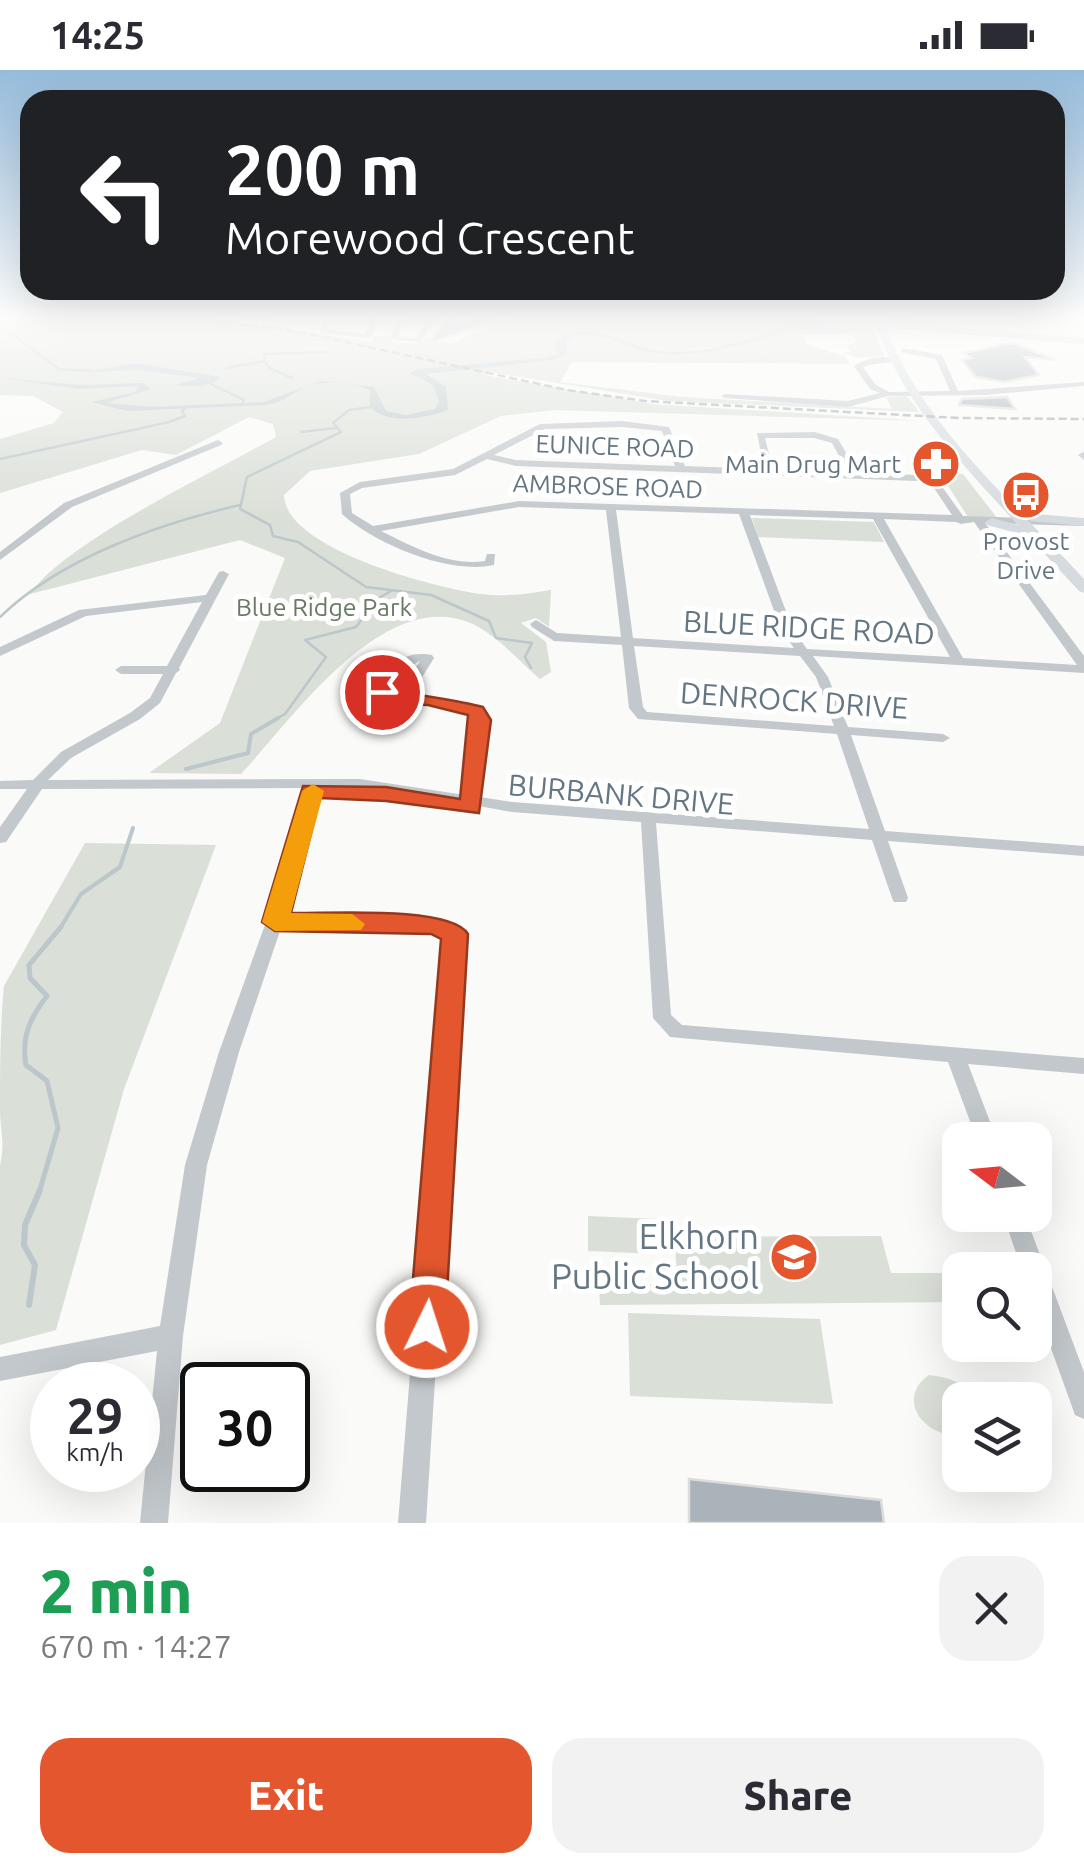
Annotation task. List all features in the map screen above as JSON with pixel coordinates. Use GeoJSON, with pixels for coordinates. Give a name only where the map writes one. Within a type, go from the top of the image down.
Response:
{"type":"FeatureCollection","features":[{"type":"Feature","properties":{"kind":"main road"},"geometry":{"type":"LineString","coordinates":[[921,384],[1081,581]]}},
{"type":"Feature","properties":{"kind":"main road"},"geometry":{"type":"LineString","coordinates":[[985,522],[1084,523]]}},
{"type":"Feature","properties":{"kind":"street"},"geometry":{"type":"LineString","coordinates":[[872,384],[888,394]]}},
{"type":"Feature","properties":{"kind":"street"},"geometry":{"type":"LineString","coordinates":[[951,384],[956,394]]}},
{"type":"Feature","properties":{"kind":"street"},"geometry":{"type":"LineString","coordinates":[[725,396],[848,404],[888,394],[956,394],[1084,384]]}},
{"type":"Feature","properties":{"kind":"street"},"geometry":{"type":"LineString","coordinates":[[492,556],[490,562],[480,567],[462,565],[373,529],[347,514],[345,493],[350,488],[435,478],[487,456],[533,429],[666,428],[681,469]]}},
{"type":"Feature","properties":{"kind":"street"},"geometry":{"type":"LineString","coordinates":[[768,472],[760,435],[815,435],[835,441],[854,475]]}},
{"type":"Feature","properties":{"kind":"street"},"geometry":{"type":"LineString","coordinates":[[0,558],[68,505],[218,443]]}},
{"type":"Feature","properties":{"kind":"street","name":"EUNICE ROAD"},"geometry":{"type":"LineString","coordinates":[[487,456],[516,463],[926,479],[935,484],[961,521]]}},
{"type":"Feature","properties":{"kind":"street","name":"AMBROSE ROAD"},"geometry":{"type":"LineString","coordinates":[[373,529],[489,506],[985,522]]}},
{"type":"Feature","properties":{"kind":"street"},"geometry":{"type":"LineString","coordinates":[[611,508],[631,642]]}},
{"type":"Feature","properties":{"kind":"street"},"geometry":{"type":"LineString","coordinates":[[744,512],[788,630],[822,676],[900,898]]}},
{"type":"Feature","properties":{"kind":"street"},"geometry":{"type":"LineString","coordinates":[[878,518],[959,662]]}},
{"type":"Feature","properties":{"kind":"street"},"geometry":{"type":"LineString","coordinates":[[985,522],[1084,667]]}},
{"type":"Feature","properties":{"kind":"street"},"geometry":{"type":"LineString","coordinates":[[0,838],[36,787],[66,755],[136,716],[156,700],[223,574]]}},
{"type":"Feature","properties":{"kind":"street"},"geometry":{"type":"LineString","coordinates":[[0,652],[83,613],[209,598]]}},
{"type":"Feature","properties":{"kind":"street","name":"BLUE RIDGE ROAD"},"geometry":{"type":"LineString","coordinates":[[536,624],[554,637],[1084,667]]}},
{"type":"Feature","properties":{"kind":"street","name":"DENROCK DRIVE"},"geometry":{"type":"LineString","coordinates":[[631,642],[636,708],[642,716],[943,738]]}},
{"type":"Feature","properties":{"kind":"street"},"geometry":{"type":"LineString","coordinates":[[403,696],[428,658],[411,657],[382,692],[387,699],[403,696],[476,711],[480,720],[471,804]]}},
{"type":"Feature","properties":{"kind":"street"},"geometry":{"type":"LineString","coordinates":[[121,670],[174,670]]}},
{"type":"Feature","properties":{"kind":"street"},"geometry":{"type":"LineString","coordinates":[[396,674],[417,677]]}},
{"type":"Feature","properties":{"kind":"street","name":"BURBANK DRIVE"},"geometry":{"type":"LineString","coordinates":[[0,785],[93,794],[375,785],[471,804],[1084,859]]}},
{"type":"Feature","properties":{"kind":"street"},"geometry":{"type":"LineString","coordinates":[[154,1523],[171,1336],[196,1165],[229,1052],[275,922],[312,788]]}},
{"type":"Feature","properties":{"kind":"street"},"geometry":{"type":"LineString","coordinates":[[648,821],[662,1018],[677,1032],[1084,1066]]}},
{"type":"Feature","properties":{"kind":"street","name":"BURBANK DRIVE"},"geometry":{"type":"LineString","coordinates":[[879,839],[1084,850]]}},
{"type":"Feature","properties":{"kind":"street"},"geometry":{"type":"LineString","coordinates":[[275,922],[433,925],[454,934],[412,1523]]}},
{"type":"Feature","properties":{"kind":"street"},"geometry":{"type":"LineString","coordinates":[[956,1057],[979,1122]]}},
{"type":"Feature","properties":{"kind":"street"},"geometry":{"type":"LineString","coordinates":[[1052,1312],[1077,1372],[1084,1406]]}},
{"type":"Feature","properties":{"kind":"street"},"geometry":{"type":"LineString","coordinates":[[11,1367],[171,1336]]}},
{"type":"Feature","properties":{"kind":"green space","name":"Blue Ridge Park"},"geometry":{"type":"Polygon","coordinates":[[[0,384],[535,384],[652,404],[926,421],[555,410],[501,416],[419,454],[310,471],[284,495],[291,515],[335,548],[399,574],[459,590],[499,595],[551,590],[549,627],[536,618],[521,623],[546,642],[551,672],[540,679],[497,640],[468,622],[436,617],[404,624],[372,641],[342,665],[241,774],[149,773],[220,723],[285,558],[240,540],[30,594],[48,574],[107,530],[276,437],[273,424],[249,417],[176,455],[142,450],[0,493],[0,439],[54,423],[63,412],[33,396],[0,395],[0,384]]]}},
{"type":"Feature","properties":{"kind":"green space"},"geometry":{"type":"Polygon","coordinates":[[[562,384],[682,397],[892,409],[886,397],[907,396],[919,412],[668,401],[562,384]]]}},
{"type":"Feature","properties":{"kind":"green space"},"geometry":{"type":"Polygon","coordinates":[[[940,473],[963,474],[997,518],[968,517],[940,473]]]}},
{"type":"Feature","properties":{"kind":"green space"},"geometry":{"type":"Polygon","coordinates":[[[752,518],[874,522],[884,542],[758,537],[752,518]]]}},
{"type":"Feature","properties":{"kind":"green space"},"geometry":{"type":"Polygon","coordinates":[[[85,843],[216,845],[124,1089],[56,1330],[0,1345],[0,1065],[4,986],[85,843]]]}},
{"type":"Feature","properties":{"kind":"green space"},"geometry":{"type":"Polygon","coordinates":[[[588,1216],[658,1219],[659,1254],[588,1251],[588,1216]]]}},
{"type":"Feature","properties":{"kind":"green space"},"geometry":{"type":"Polygon","coordinates":[[[881,1236],[891,1273],[942,1273],[942,1302],[600,1305],[599,1285],[678,1284],[674,1237],[881,1236]]]}},
{"type":"Feature","properties":{"kind":"green space"},"geometry":{"type":"Polygon","coordinates":[[[628,1313],[820,1319],[833,1404],[630,1396],[628,1313]]]}},
{"type":"Feature","properties":{"kind":"green space"},"geometry":{"type":"Polygon","coordinates":[[[929,1375],[955,1382],[942,1382],[942,1433],[918,1414],[914,1404],[919,1384],[929,1375]]]}},
{"type":"Feature","properties":{"kind":"shaded area"},"geometry":{"type":"Polygon","coordinates":[[[42,384],[144,384],[151,389],[106,403],[150,407],[264,402],[309,385],[265,405],[127,411],[92,402],[135,392],[138,386],[79,389],[42,384]]]}},
{"type":"Feature","properties":{"kind":"shaded area"},"geometry":{"type":"Polygon","coordinates":[[[342,384],[346,384],[374,387],[386,411],[406,415],[435,409],[439,402],[433,385],[446,387],[448,410],[408,419],[378,413],[370,407],[370,390],[342,384]]]}},
{"type":"Feature","properties":{"kind":"building"},"geometry":{"type":"Polygon","coordinates":[[[1007,397],[1015,409],[959,405],[962,399],[1007,397]]]}},
{"type":"Feature","properties":{"kind":"building"},"geometry":{"type":"Polygon","coordinates":[[[689,1479],[881,1500],[884,1523],[689,1523],[689,1479]]]}},
{"type":"Feature","properties":{"kind":"waterway"},"geometry":{"type":"LineString","coordinates":[[211,384],[244,400],[242,404]]}},
{"type":"Feature","properties":{"kind":"waterway"},"geometry":{"type":"LineString","coordinates":[[0,459],[169,422],[185,416],[182,411],[188,406]]}},
{"type":"Feature","properties":{"kind":"waterway"},"geometry":{"type":"LineString","coordinates":[[372,407],[349,410],[333,423],[341,432],[247,477],[240,509],[270,525],[273,536],[298,542],[366,587],[431,595],[489,621],[496,638],[532,643],[525,657],[531,668]]}},
{"type":"Feature","properties":{"kind":"waterway"},"geometry":{"type":"LineString","coordinates":[[301,432],[336,428]]}},
{"type":"Feature","properties":{"kind":"waterway"},"geometry":{"type":"LineString","coordinates":[[0,617],[52,577],[112,546],[176,522],[240,505]]}},
{"type":"Feature","properties":{"kind":"waterway"},"geometry":{"type":"LineString","coordinates":[[274,720],[285,714],[326,657],[305,640],[356,627],[377,599],[391,591]]}},
{"type":"Feature","properties":{"kind":"waterway"},"geometry":{"type":"LineString","coordinates":[[186,769],[248,753],[251,734],[278,718]]}},
{"type":"Feature","properties":{"kind":"waterway"},"geometry":{"type":"LineString","coordinates":[[60,928],[81,894],[120,867],[133,828]]}},
{"type":"Feature","properties":{"kind":"waterway"},"geometry":{"type":"LineString","coordinates":[[40,1191],[58,1128],[47,1081],[26,1065],[28,1028],[47,996],[30,978],[29,965],[60,928]]}},
{"type":"Feature","properties":{"kind":"waterway"},"geometry":{"type":"LineString","coordinates":[[29,1305],[35,1265],[24,1245],[25,1225],[40,1191]]}},
{"type":"Feature","properties":{"kind":"railway"},"geometry":{"type":"LineString","coordinates":[[538,384],[645,401],[959,418],[1084,419]]}},
{"type":"Feature","properties":{"kind":"slow traffic"},"geometry":{"type":"LineString","coordinates":[[313,791],[275,922],[352,924]]}},
{"type":"Feature","properties":{"kind":"place","name":"Main Drug Mart"},"geometry":{"type":"Point","coordinates":[936,464]}},
{"type":"Feature","properties":{"kind":"place","name":"Provost Drive"},"geometry":{"type":"Point","coordinates":[1026,495]}},
{"type":"Feature","properties":{"kind":"place","name":"Elkhorn Public School"},"geometry":{"type":"Point","coordinates":[794,1257]}},
{"type":"Feature","properties":{"kind":"route"},"geometry":{"type":"LineString","coordinates":[[382,692],[387,699],[428,699],[476,711],[480,720],[471,808],[386,794],[311,791],[275,922],[433,925],[454,934],[456,954],[427,1327]]}}]}
